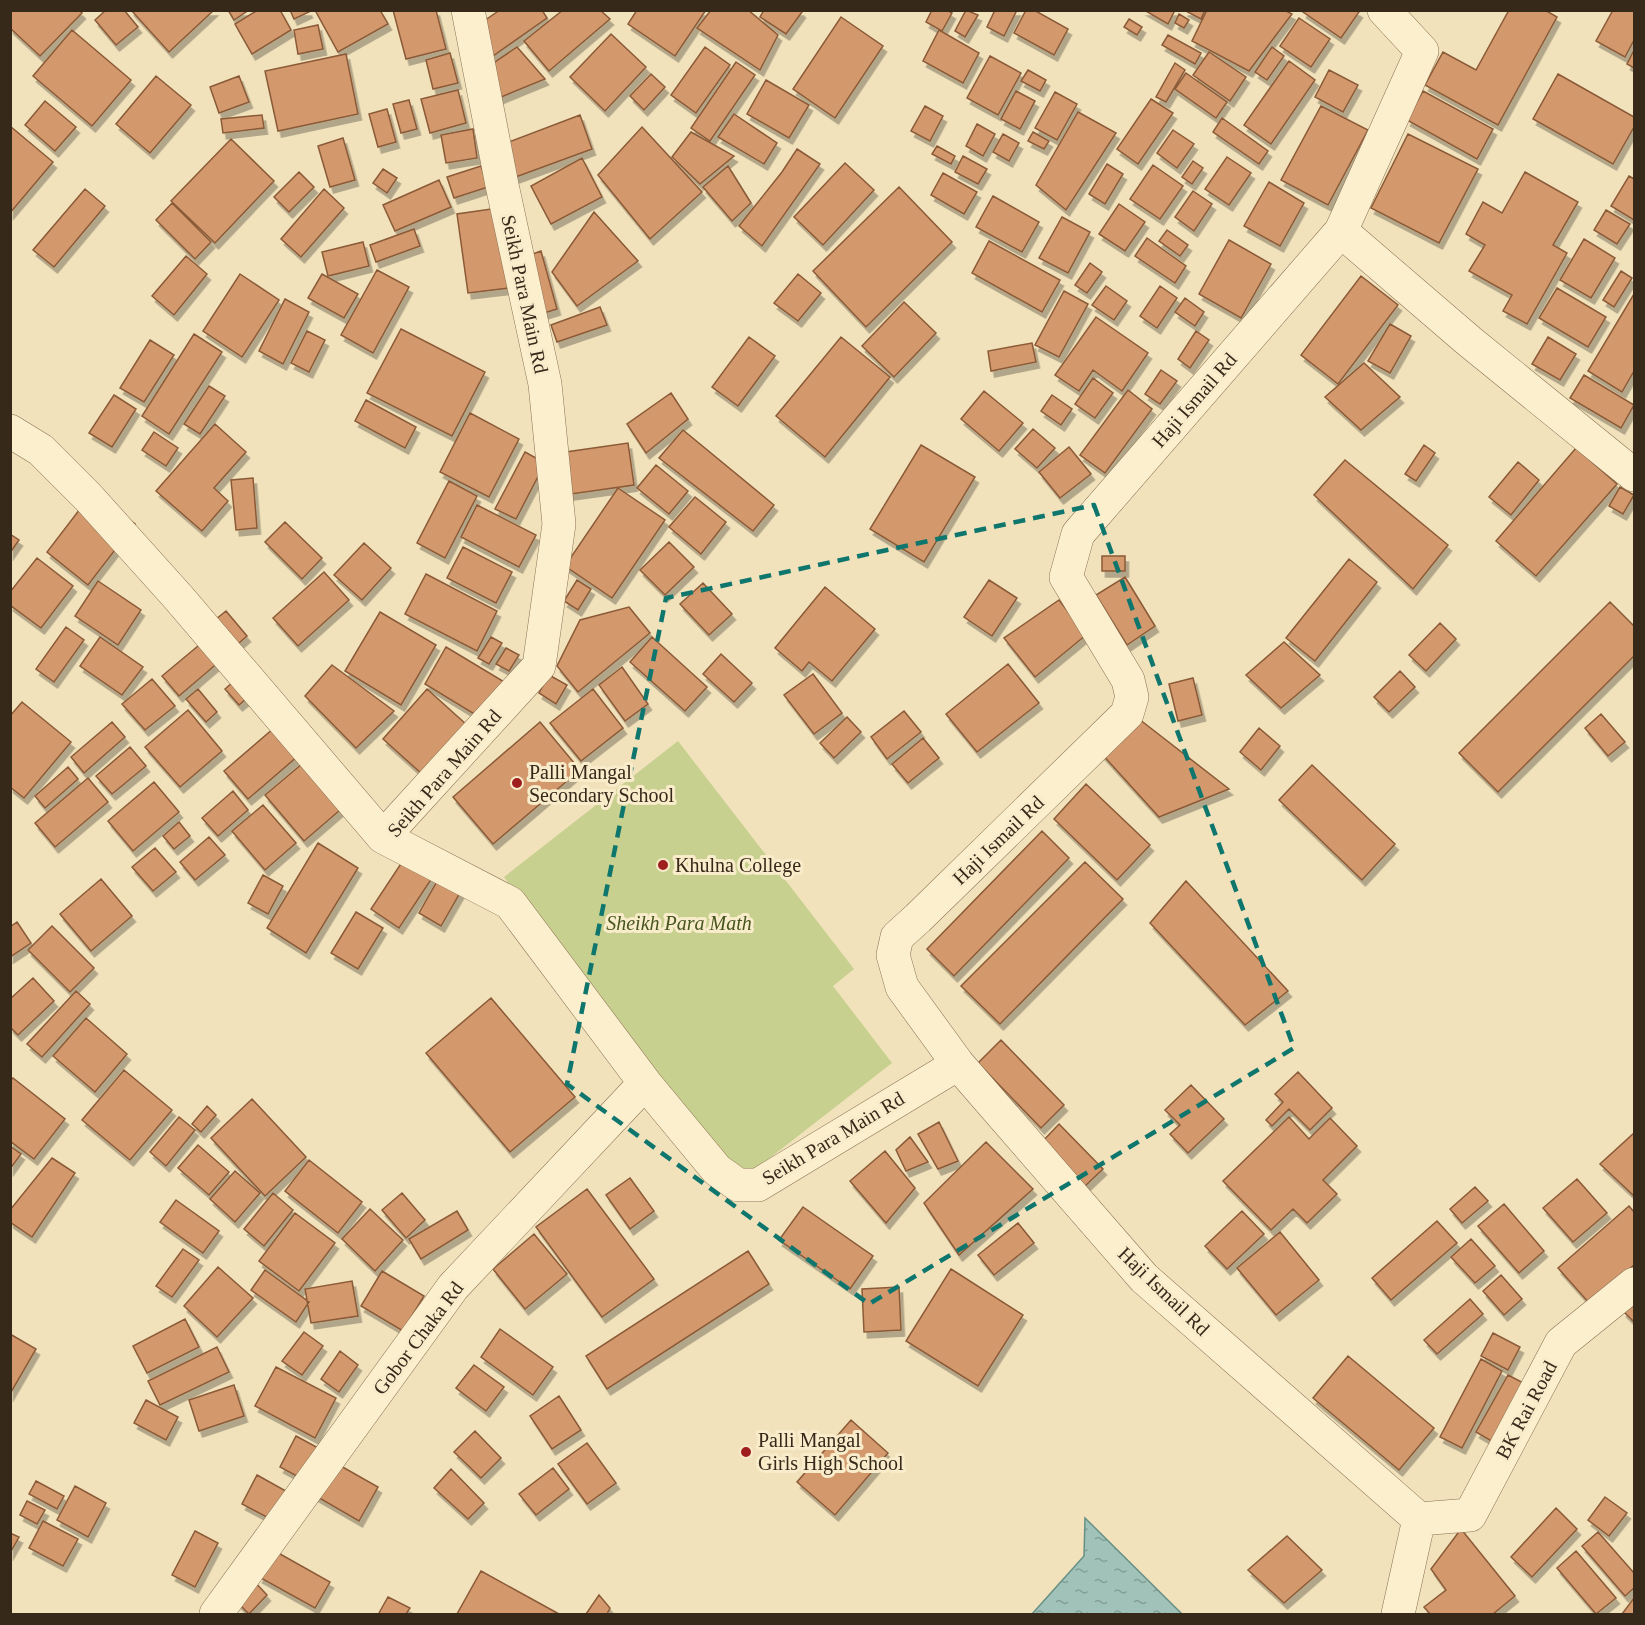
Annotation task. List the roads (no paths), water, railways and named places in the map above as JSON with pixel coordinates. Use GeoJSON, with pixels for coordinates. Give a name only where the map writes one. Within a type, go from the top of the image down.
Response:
{"type":"FeatureCollection","features":[{"type":"Feature","properties":{"kind":"street","name":"Seikh Para Main Rd"},"geometry":{"type":"LineString","coordinates":[[468,10],[504,197],[544,384],[559,524],[539,666],[383,837],[510,903],[645,1083],[717,1170],[738,1185],[758,1185],[958,1064]]}},
{"type":"Feature","properties":{"kind":"street","name":"Haji Ismail Rd"},"geometry":{"type":"LineString","coordinates":[[1384,10],[1422,51],[1341,231],[1078,534],[1066,577],[1128,680],[1132,697],[1127,714],[897,937],[893,955],[902,987],[958,1064],[1143,1278],[1419,1519]]}},
{"type":"Feature","properties":{"kind":"street"},"geometry":{"type":"LineString","coordinates":[[1341,231],[1469,341],[1635,475]]}},
{"type":"Feature","properties":{"kind":"street"},"geometry":{"type":"LineString","coordinates":[[10,431],[41,450],[88,497],[178,597],[383,837]]}},
{"type":"Feature","properties":{"kind":"street","name":"Gobor Chaka Rd"},"geometry":{"type":"LineString","coordinates":[[216,1614],[453,1287],[645,1083]]}},
{"type":"Feature","properties":{"kind":"street","name":"BK Rai Road"},"geometry":{"type":"LineString","coordinates":[[1419,1519],[1470,1515],[1561,1343],[1635,1284]]}},
{"type":"Feature","properties":{"kind":"street"},"geometry":{"type":"LineString","coordinates":[[1398,1614],[1419,1519]]}},
{"type":"Feature","properties":{"kind":"water"},"geometry":{"type":"Polygon","coordinates":[[[1085,1518],[1182,1614],[1032,1614],[1084,1556],[1085,1518]]]}},
{"type":"Feature","properties":{"kind":"place","name":"Palli Mangal Secondary School"},"geometry":{"type":"Point","coordinates":[517,783]}},
{"type":"Feature","properties":{"kind":"place","name":"Khulna College"},"geometry":{"type":"Point","coordinates":[663,865]}},
{"type":"Feature","properties":{"kind":"place","name":"Palli Mangal Girls High School"},"geometry":{"type":"Point","coordinates":[746,1452]}},
{"type":"Feature","properties":{"kind":"park label","name":"Sheikh Para Math"},"geometry":{"type":"Point","coordinates":[679,923]}}]}
